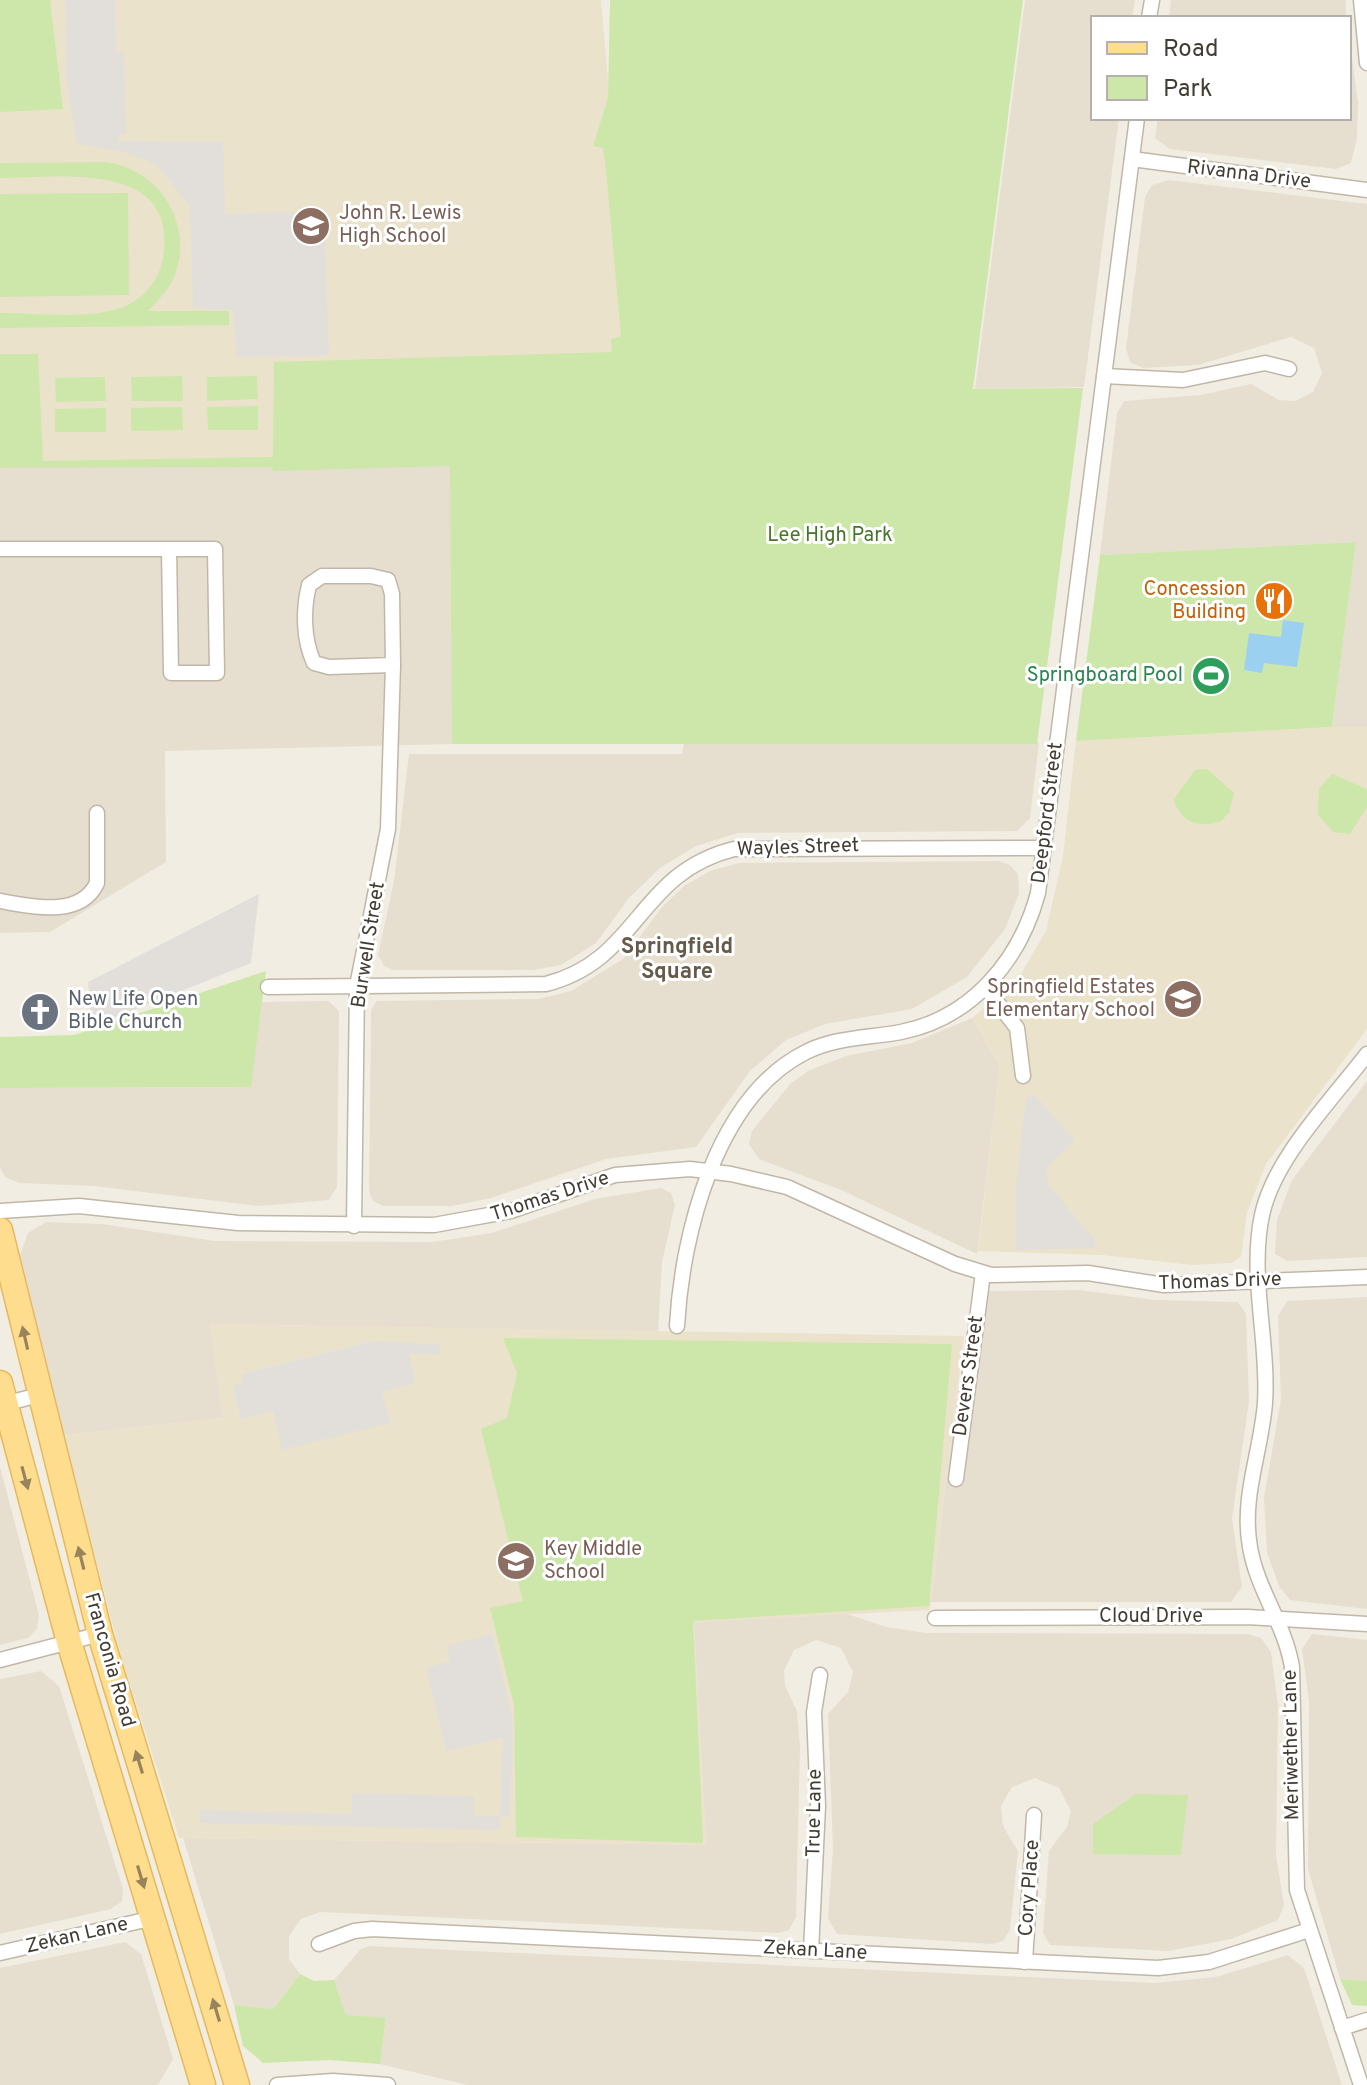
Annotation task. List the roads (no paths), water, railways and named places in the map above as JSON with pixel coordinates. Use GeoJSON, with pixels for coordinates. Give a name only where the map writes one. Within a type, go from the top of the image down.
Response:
{"type":"FeatureCollection","features":[{"type":"Feature","properties":{"kind":"main road","name":"Franconia Road"},"geometry":{"type":"LineString","coordinates":[[0,1230],[100,1634],[237,2085]]}},
{"type":"Feature","properties":{"kind":"main road","name":"Franconia Road"},"geometry":{"type":"LineString","coordinates":[[2,1398],[69,1642],[203,2085]]}},
{"type":"Feature","properties":{"kind":"street"},"geometry":{"type":"LineString","coordinates":[[1361,0],[1367,63]]}},
{"type":"Feature","properties":{"kind":"street","name":"Deepford Street"},"geometry":{"type":"LineString","coordinates":[[677,1326],[686,1244],[710,1171],[751,1098],[787,1062],[829,1043],[901,1032],[931,1023],[986,988],[1005,966],[1027,928],[1038,893],[1137,120]]}},
{"type":"Feature","properties":{"kind":"street","name":"Rivanna Drive"},"geometry":{"type":"LineString","coordinates":[[1132,159],[1366,185]]}},
{"type":"Feature","properties":{"kind":"street"},"geometry":{"type":"LineString","coordinates":[[1104,376],[1183,380],[1265,363],[1289,369]]}},
{"type":"Feature","properties":{"kind":"street"},"geometry":{"type":"LineString","coordinates":[[0,549],[169,549],[215,549],[217,673],[171,673],[169,549]]}},
{"type":"Feature","properties":{"kind":"street","name":"Burwell Street"},"geometry":{"type":"LineString","coordinates":[[354,1226],[357,986],[388,829],[393,665],[392,594],[388,580],[371,576],[322,576],[309,585],[305,602],[307,648],[314,663],[329,667],[393,665]]}},
{"type":"Feature","properties":{"kind":"street"},"geometry":{"type":"LineString","coordinates":[[0,901],[56,909],[92,892],[97,883],[97,813]]}},
{"type":"Feature","properties":{"kind":"street","name":"Wayles Street"},"geometry":{"type":"LineString","coordinates":[[268,987],[546,984],[567,979],[608,953],[674,876],[701,860],[734,849],[1043,848]]}},
{"type":"Feature","properties":{"kind":"street"},"geometry":{"type":"LineString","coordinates":[[986,988],[1017,1028],[1023,1076]]}},
{"type":"Feature","properties":{"kind":"street","name":"Meriwether Lane"},"geometry":{"type":"LineString","coordinates":[[1361,2085],[1309,1930],[1293,1867],[1294,1679],[1288,1642],[1253,1561],[1247,1522],[1248,1488],[1265,1404],[1261,1219],[1272,1184],[1290,1154],[1367,1054]]}},
{"type":"Feature","properties":{"kind":"street","name":"Thomas Drive"},"geometry":{"type":"LineString","coordinates":[[0,1211],[79,1206],[238,1223],[354,1226],[460,1222],[511,1211],[615,1175],[657,1169],[710,1171],[787,1187],[983,1273],[1088,1273],[1164,1285],[1367,1277]]}},
{"type":"Feature","properties":{"kind":"street","name":"Devers Street"},"geometry":{"type":"LineString","coordinates":[[956,1479],[983,1273]]}},
{"type":"Feature","properties":{"kind":"street"},"geometry":{"type":"LineString","coordinates":[[2,1398],[39,1395]]}},
{"type":"Feature","properties":{"kind":"street","name":"Cloud Drive"},"geometry":{"type":"LineString","coordinates":[[935,1618],[1276,1619],[1367,1624]]}},
{"type":"Feature","properties":{"kind":"street"},"geometry":{"type":"LineString","coordinates":[[0,1660],[100,1634]]}},
{"type":"Feature","properties":{"kind":"street","name":"True Lane"},"geometry":{"type":"LineString","coordinates":[[811,1951],[818,1806],[814,1712],[820,1675]]}},
{"type":"Feature","properties":{"kind":"street","name":"Cory Place"},"geometry":{"type":"LineString","coordinates":[[1025,1962],[1034,1815]]}},
{"type":"Feature","properties":{"kind":"street","name":"Zekan Lane"},"geometry":{"type":"LineString","coordinates":[[0,1953],[154,1918]]}},
{"type":"Feature","properties":{"kind":"street","name":"Zekan Lane"},"geometry":{"type":"LineString","coordinates":[[319,1944],[354,1931],[372,1929],[1180,1967],[1309,1930]]}},
{"type":"Feature","properties":{"kind":"street"},"geometry":{"type":"LineString","coordinates":[[1342,2028],[1367,2020]]}},
{"type":"Feature","properties":{"kind":"street"},"geometry":{"type":"LineString","coordinates":[[277,2085],[333,2081],[388,2085]]}},
{"type":"Feature","properties":{"kind":"water"},"geometry":{"type":"Polygon","coordinates":[[[1283,620],[1304,623],[1297,667],[1264,663],[1262,673],[1244,670],[1249,633],[1281,637],[1283,620]]]}},
{"type":"Feature","properties":{"kind":"place","name":"John R. Lewis High School"},"geometry":{"type":"Point","coordinates":[311,226]}},
{"type":"Feature","properties":{"kind":"place","name":"Concession Building"},"geometry":{"type":"Point","coordinates":[1274,601]}},
{"type":"Feature","properties":{"kind":"place","name":"Springboard Pool"},"geometry":{"type":"Point","coordinates":[1211,676]}},
{"type":"Feature","properties":{"kind":"place","name":"Springfield Estates Elementary School"},"geometry":{"type":"Point","coordinates":[1183,999]}},
{"type":"Feature","properties":{"kind":"place","name":"New Life Open Bible Church"},"geometry":{"type":"Point","coordinates":[40,1012]}},
{"type":"Feature","properties":{"kind":"place","name":"Key Middle School"},"geometry":{"type":"Point","coordinates":[516,1561]}},
{"type":"Feature","properties":{"kind":"district","name":"Springfield Square"},"geometry":{"type":"Point","coordinates":[677,960]}},
{"type":"Feature","properties":{"kind":"park label","name":"Lee High Park"},"geometry":{"type":"Point","coordinates":[830,536]}}]}
